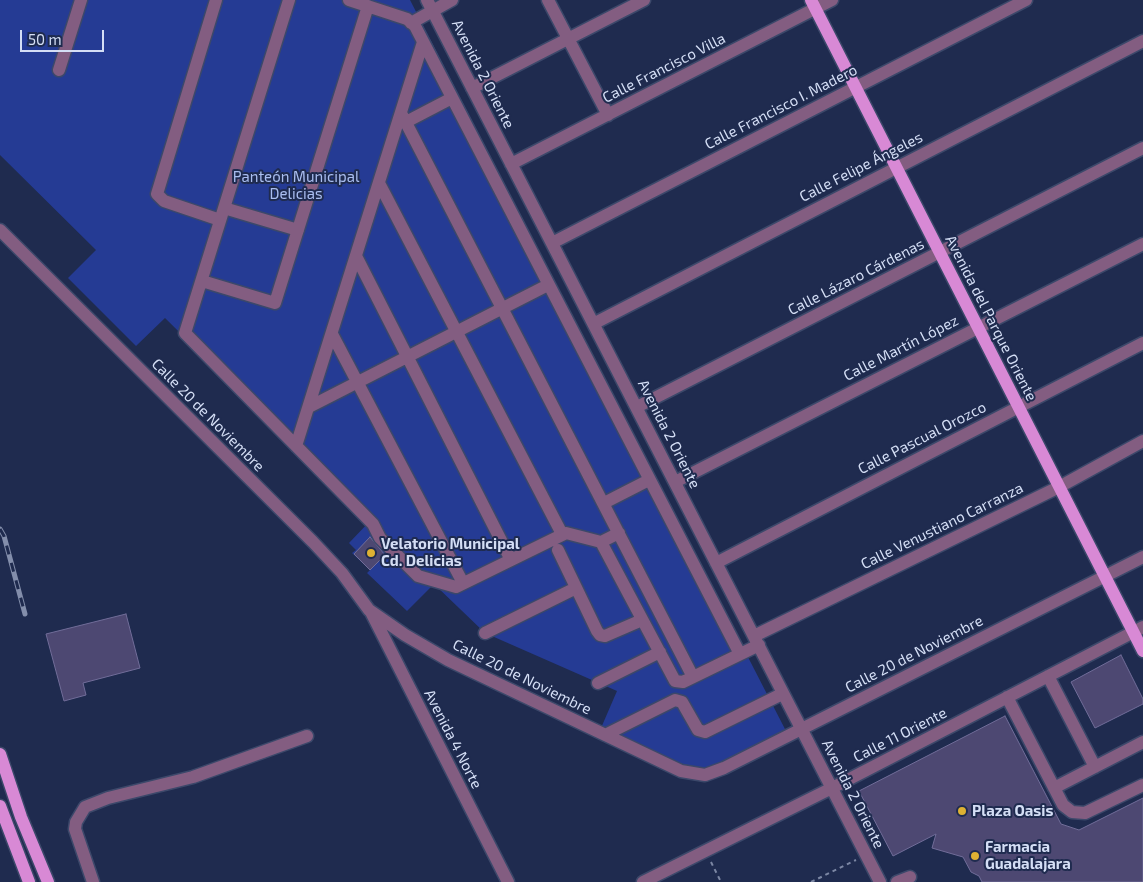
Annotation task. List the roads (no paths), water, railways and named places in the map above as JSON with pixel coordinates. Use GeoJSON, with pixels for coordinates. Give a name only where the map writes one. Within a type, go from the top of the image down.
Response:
{"type":"FeatureCollection","features":[{"type":"Feature","properties":{"kind":"main road","name":"Avenida del Parque Oriente"},"geometry":{"type":"LineString","coordinates":[[813,4],[1105,577],[1138,629],[1143,650]]}},
{"type":"Feature","properties":{"kind":"main road"},"geometry":{"type":"LineString","coordinates":[[0,754],[21,817],[48,882]]}},
{"type":"Feature","properties":{"kind":"main road"},"geometry":{"type":"LineString","coordinates":[[0,806],[29,882]]}},
{"type":"Feature","properties":{"kind":"street"},"geometry":{"type":"LineString","coordinates":[[59,70],[81,0]]}},
{"type":"Feature","properties":{"kind":"street"},"geometry":{"type":"LineString","coordinates":[[216,0],[157,194],[164,201],[298,230]]}},
{"type":"Feature","properties":{"kind":"street"},"geometry":{"type":"LineString","coordinates":[[289,0],[185,333],[373,524],[380,538],[418,576],[456,586],[566,532],[601,542],[619,533]]}},
{"type":"Feature","properties":{"kind":"street"},"geometry":{"type":"LineString","coordinates":[[348,0],[407,19],[423,42],[740,654]]}},
{"type":"Feature","properties":{"kind":"street"},"geometry":{"type":"LineString","coordinates":[[411,23],[430,5],[452,0]]}},
{"type":"Feature","properties":{"kind":"street"},"geometry":{"type":"LineString","coordinates":[[548,0],[608,115]]}},
{"type":"Feature","properties":{"kind":"street"},"geometry":{"type":"LineString","coordinates":[[472,88],[644,0]]}},
{"type":"Feature","properties":{"kind":"street","name":"Calle Francisco Villa"},"geometry":{"type":"LineString","coordinates":[[511,164],[608,115],[813,4],[832,0]]}},
{"type":"Feature","properties":{"kind":"street","name":"Calle Francisco I. Madero"},"geometry":{"type":"LineString","coordinates":[[552,243],[1026,0]]}},
{"type":"Feature","properties":{"kind":"street","name":"Avenida 2 Oriente"},"geometry":{"type":"LineString","coordinates":[[430,5],[880,882]]}},
{"type":"Feature","properties":{"kind":"street"},"geometry":{"type":"LineString","coordinates":[[202,281],[275,303],[368,6]]}},
{"type":"Feature","properties":{"kind":"street","name":"Calle Felipe Ángeles"},"geometry":{"type":"LineString","coordinates":[[594,323],[1143,40]]}},
{"type":"Feature","properties":{"kind":"street"},"geometry":{"type":"LineString","coordinates":[[296,446],[379,183],[404,118],[423,42]]}},
{"type":"Feature","properties":{"kind":"street"},"geometry":{"type":"LineString","coordinates":[[404,118],[452,98]]}},
{"type":"Feature","properties":{"kind":"street"},"geometry":{"type":"LineString","coordinates":[[404,118],[694,677],[683,682],[675,681],[601,542]]}},
{"type":"Feature","properties":{"kind":"street","name":"Calle Lázaro Cárdenas"},"geometry":{"type":"LineString","coordinates":[[637,407],[1143,148]]}},
{"type":"Feature","properties":{"kind":"street"},"geometry":{"type":"LineString","coordinates":[[379,183],[562,534]]}},
{"type":"Feature","properties":{"kind":"street","name":"Calle 20 de Noviembre"},"geometry":{"type":"LineString","coordinates":[[0,230],[313,542],[342,573],[369,610],[404,635],[448,660],[667,766],[697,775],[706,775],[724,768],[1143,557]]}},
{"type":"Feature","properties":{"kind":"street","name":"Calle Martín López"},"geometry":{"type":"LineString","coordinates":[[675,482],[1143,244]]}},
{"type":"Feature","properties":{"kind":"street"},"geometry":{"type":"LineString","coordinates":[[356,256],[511,560]]}},
{"type":"Feature","properties":{"kind":"street"},"geometry":{"type":"LineString","coordinates":[[309,407],[548,285]]}},
{"type":"Feature","properties":{"kind":"street"},"geometry":{"type":"LineString","coordinates":[[332,334],[463,583]]}},
{"type":"Feature","properties":{"kind":"street","name":"Calle Pascual Orozco"},"geometry":{"type":"LineString","coordinates":[[716,563],[1143,343]]}},
{"type":"Feature","properties":{"kind":"street","name":"Calle Venustiano Carranza"},"geometry":{"type":"LineString","coordinates":[[694,677],[740,654],[756,640],[1059,487],[1143,441]]}},
{"type":"Feature","properties":{"kind":"street"},"geometry":{"type":"LineString","coordinates":[[604,503],[649,480]]}},
{"type":"Feature","properties":{"kind":"street"},"geometry":{"type":"LineString","coordinates":[[558,550],[596,631],[600,635],[606,636],[642,620]]}},
{"type":"Feature","properties":{"kind":"street"},"geometry":{"type":"LineString","coordinates":[[485,633],[576,588]]}},
{"type":"Feature","properties":{"kind":"street","name":"Avenida 4 Norte"},"geometry":{"type":"LineString","coordinates":[[369,610],[508,882]]}},
{"type":"Feature","properties":{"kind":"street","name":"Calle 11 Oriente"},"geometry":{"type":"LineString","coordinates":[[643,882],[832,788],[1138,629]]}},
{"type":"Feature","properties":{"kind":"street"},"geometry":{"type":"LineString","coordinates":[[598,683],[660,652]]}},
{"type":"Feature","properties":{"kind":"street"},"geometry":{"type":"LineString","coordinates":[[1048,676],[1095,767]]}},
{"type":"Feature","properties":{"kind":"street"},"geometry":{"type":"LineString","coordinates":[[605,735],[675,700],[682,702],[698,730],[705,732],[782,694]]}},
{"type":"Feature","properties":{"kind":"street"},"geometry":{"type":"LineString","coordinates":[[1007,697],[1054,788],[1067,809],[1080,814],[1143,785]]}},
{"type":"Feature","properties":{"kind":"street"},"geometry":{"type":"LineString","coordinates":[[94,882],[75,829],[76,822],[85,807],[108,798],[193,777],[307,736]]}},
{"type":"Feature","properties":{"kind":"street"},"geometry":{"type":"LineString","coordinates":[[1054,788],[1143,742]]}},
{"type":"Feature","properties":{"kind":"street"},"geometry":{"type":"LineString","coordinates":[[897,882],[910,877]]}},
{"type":"Feature","properties":{"kind":"railway"},"geometry":{"type":"LineString","coordinates":[[0,529],[4,536],[25,614]]}},
{"type":"Feature","properties":{"kind":"place","name":"Velatorio Municipal Cd. Delicias"},"geometry":{"type":"Point","coordinates":[371,553]}},
{"type":"Feature","properties":{"kind":"place","name":"Plaza Oasis"},"geometry":{"type":"Point","coordinates":[962,811]}},
{"type":"Feature","properties":{"kind":"place","name":"Farmacia Guadalajara"},"geometry":{"type":"Point","coordinates":[975,856]}},
{"type":"Feature","properties":{"kind":"park label","name":"Panteón Municipal Delicias"},"geometry":{"type":"Point","coordinates":[296,186]}}]}
